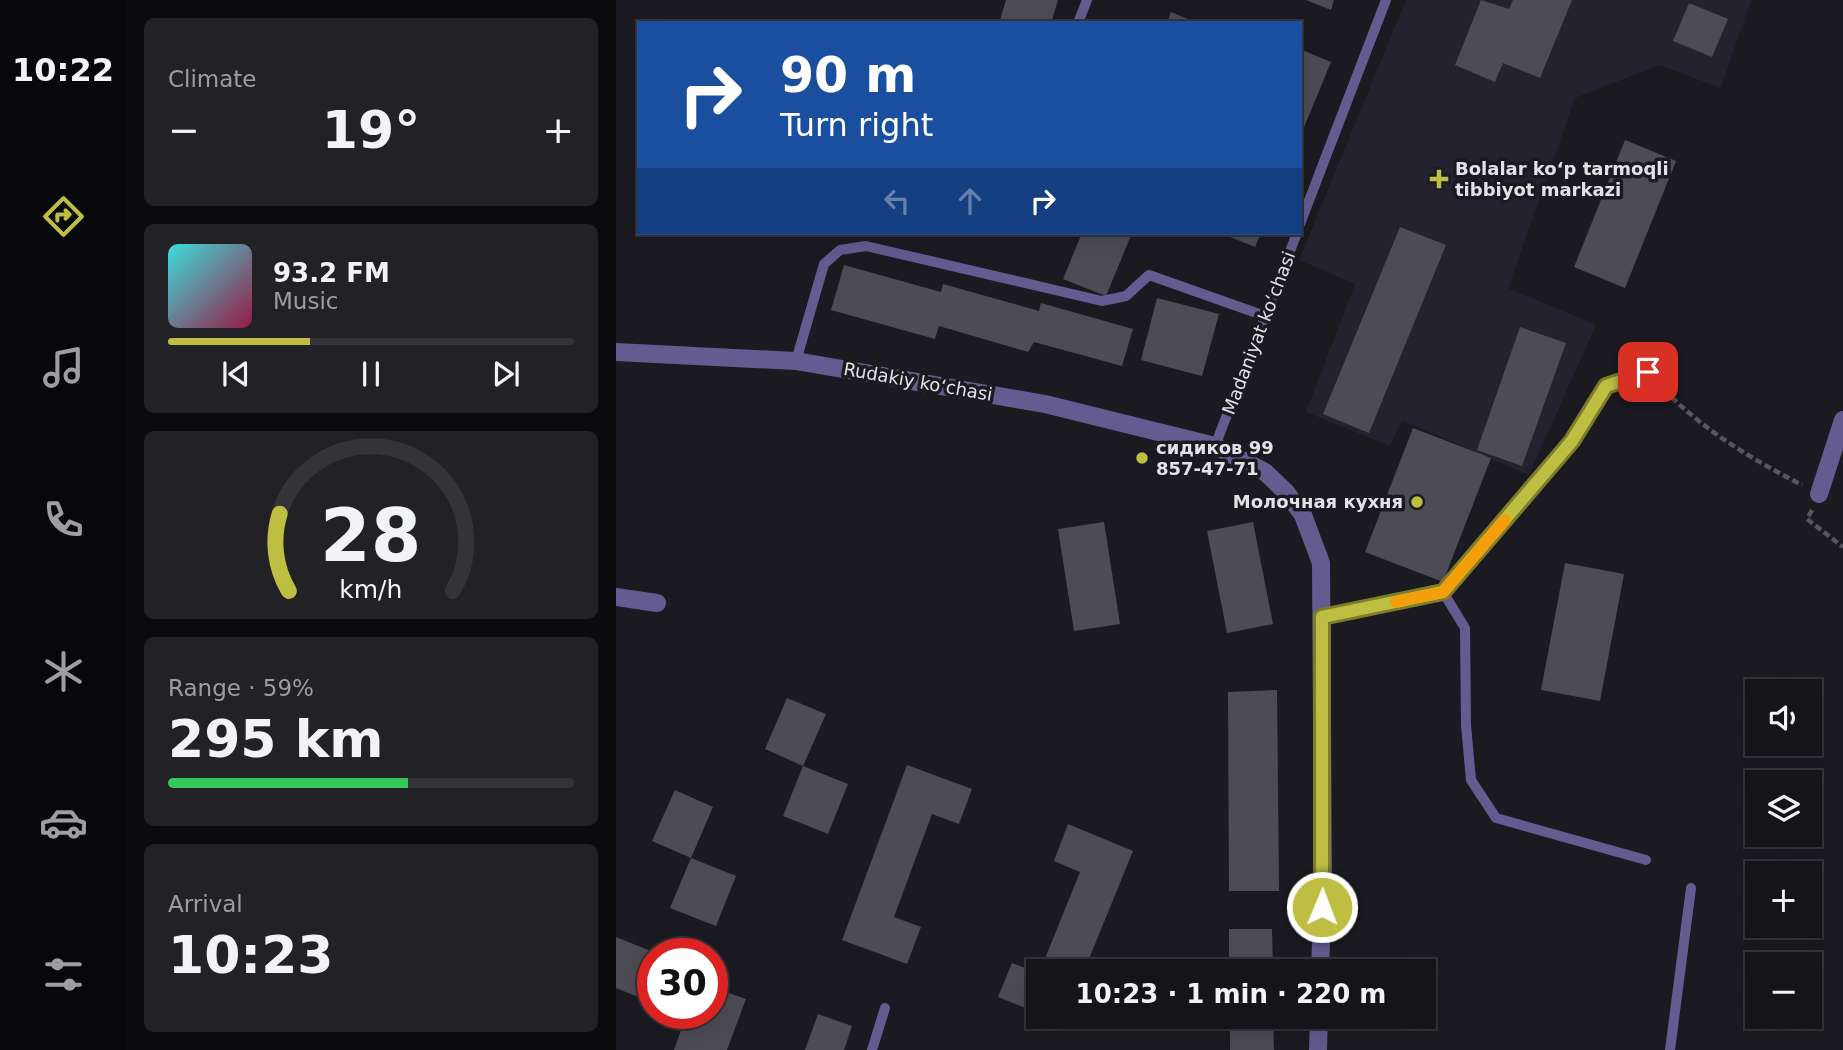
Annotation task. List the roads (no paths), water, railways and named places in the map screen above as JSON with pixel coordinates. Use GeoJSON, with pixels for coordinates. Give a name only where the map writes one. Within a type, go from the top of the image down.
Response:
{"type":"FeatureCollection","features":[{"type":"Feature","properties":{"kind":"street","name":"Rudakiy ko‘chasi"},"geometry":{"type":"LineString","coordinates":[[616,352],[796,361],[1045,404],[1215,446]]}},
{"type":"Feature","properties":{"kind":"street"},"geometry":{"type":"LineString","coordinates":[[1819,494],[1843,420]]}},
{"type":"Feature","properties":{"kind":"street"},"geometry":{"type":"LineString","coordinates":[[1215,446],[1265,472],[1286,492],[1303,515],[1314,537],[1321,564],[1320,959]]}},
{"type":"Feature","properties":{"kind":"street"},"geometry":{"type":"LineString","coordinates":[[616,597],[657,603]]}},
{"type":"Feature","properties":{"kind":"street"},"geometry":{"type":"LineString","coordinates":[[1318,1050],[1319,1029]]}},
{"type":"Feature","properties":{"kind":"lane"},"geometry":{"type":"LineString","coordinates":[[1078,21],[1087,0]]}},
{"type":"Feature","properties":{"kind":"lane"},"geometry":{"type":"LineString","coordinates":[[1302,218],[1386,0]]}},
{"type":"Feature","properties":{"kind":"lane","name":"Madaniyat ko‘chasi"},"geometry":{"type":"LineString","coordinates":[[1215,446],[1296,235]]}},
{"type":"Feature","properties":{"kind":"lane"},"geometry":{"type":"LineString","coordinates":[[796,361],[824,264],[840,250],[866,246],[1102,301],[1126,296],[1149,275],[1265,316]]}},
{"type":"Feature","properties":{"kind":"lane"},"geometry":{"type":"LineString","coordinates":[[1322,617],[1443,592],[1572,441],[1606,386],[1648,372]]}},
{"type":"Feature","properties":{"kind":"lane"},"geometry":{"type":"LineString","coordinates":[[1443,592],[1465,628],[1466,725],[1472,780],[1496,818],[1646,860]]}},
{"type":"Feature","properties":{"kind":"lane"},"geometry":{"type":"LineString","coordinates":[[1670,1050],[1691,888]]}},
{"type":"Feature","properties":{"kind":"lane"},"geometry":{"type":"LineString","coordinates":[[872,1050],[885,1007]]}},
{"type":"Feature","properties":{"kind":"place","name":"Bolalar ko‘p tarmoqli tibbiyot markazi"},"geometry":{"type":"Point","coordinates":[1439,179]}},
{"type":"Feature","properties":{"kind":"place","name":"сидиков 99 857-47-71"},"geometry":{"type":"Point","coordinates":[1142,458]}},
{"type":"Feature","properties":{"kind":"place","name":"Молочная кухня"},"geometry":{"type":"Point","coordinates":[1417,502]}}]}
